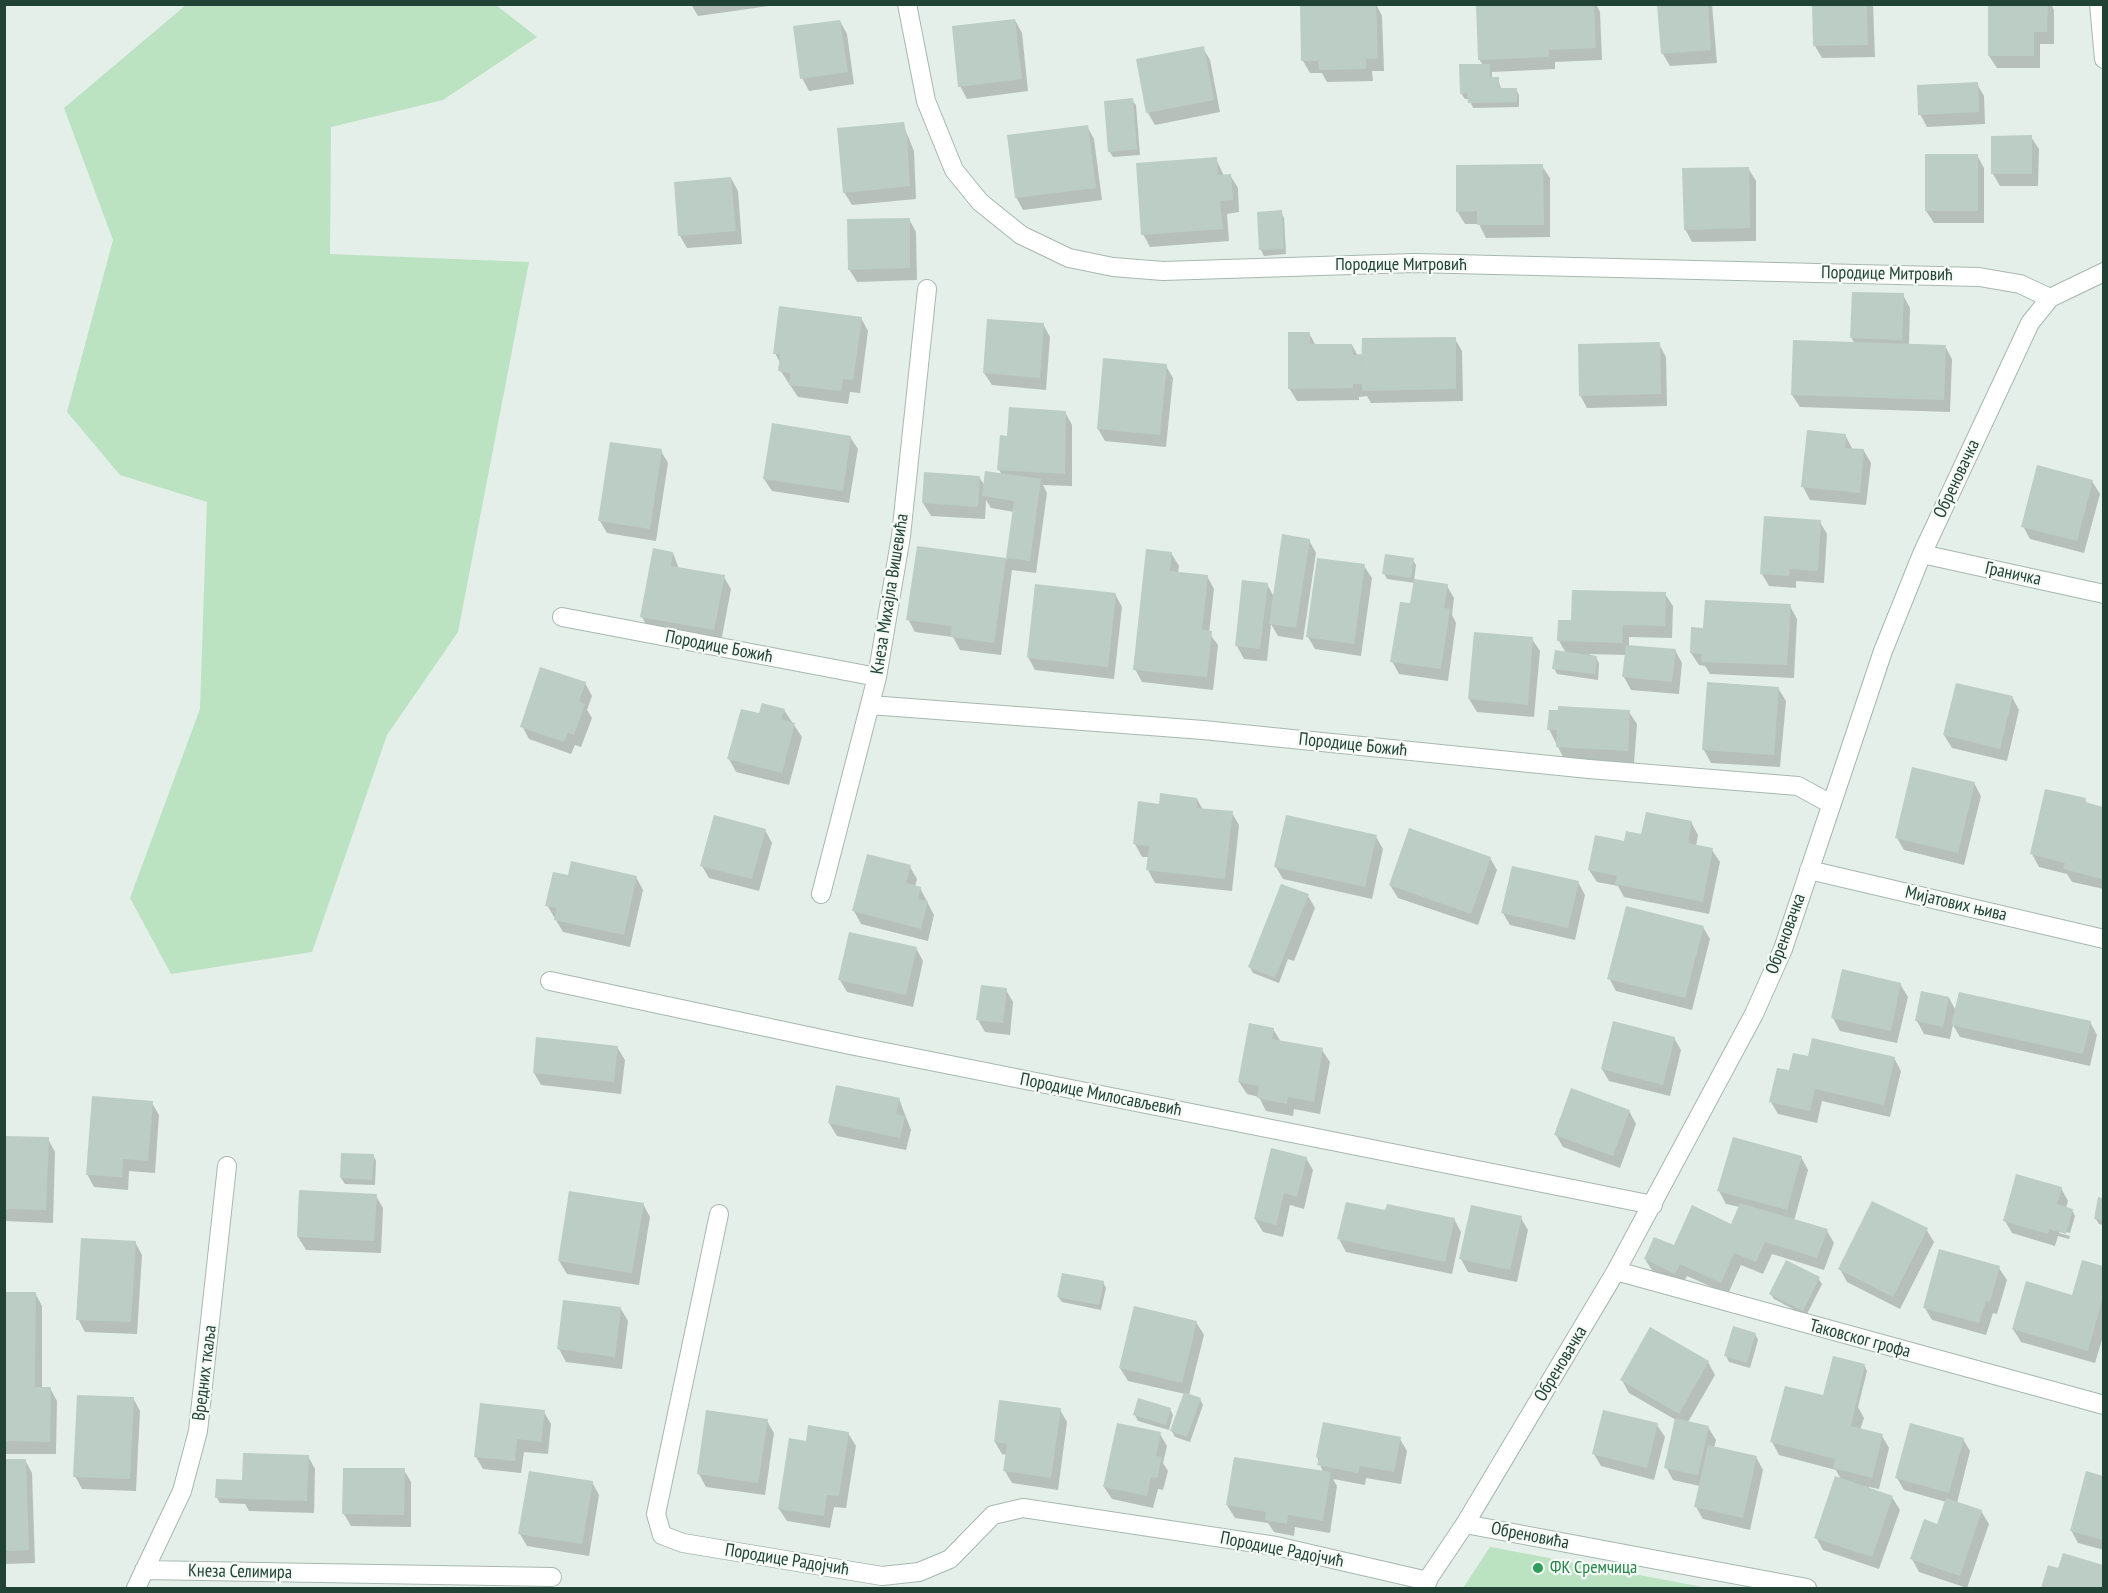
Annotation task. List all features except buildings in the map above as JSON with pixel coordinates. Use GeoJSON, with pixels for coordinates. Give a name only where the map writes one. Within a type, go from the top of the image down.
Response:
{"type":"FeatureCollection","features":[{"type":"Feature","properties":{"kind":"street","name":"Породице Митровић"},"geometry":{"type":"LineString","coordinates":[[907,4],[926,101],[954,170],[980,202],[1021,236],[1069,258],[1113,267],[1163,271],[1414,263],[1979,277],[2020,284],[2050,298]]}},
{"type":"Feature","properties":{"kind":"street"},"geometry":{"type":"LineString","coordinates":[[2099,4],[2103,59]]}},
{"type":"Feature","properties":{"kind":"street","name":"Обреновачка"},"geometry":{"type":"LineString","coordinates":[[1425,1585],[1465,1524],[1616,1271],[1755,1014],[1783,949],[1883,651],[1922,554],[2030,323],[2050,298],[2103,272]]}},
{"type":"Feature","properties":{"kind":"street","name":"Кнеза Михајла Вишевића"},"geometry":{"type":"LineString","coordinates":[[820,894],[877,677],[901,536],[927,289]]}},
{"type":"Feature","properties":{"kind":"street","name":"Граничка"},"geometry":{"type":"LineString","coordinates":[[1922,554],[2103,594]]}},
{"type":"Feature","properties":{"kind":"street","name":"Породице Божић"},"geometry":{"type":"LineString","coordinates":[[562,616],[877,677]]}},
{"type":"Feature","properties":{"kind":"street","name":"Породице Божић"},"geometry":{"type":"LineString","coordinates":[[870,705],[1203,729],[1589,770],[1798,786],[1831,804]]}},
{"type":"Feature","properties":{"kind":"street","name":"Мијатових њива"},"geometry":{"type":"LineString","coordinates":[[1809,870],[2103,939]]}},
{"type":"Feature","properties":{"kind":"street","name":"Породице Милосављевић"},"geometry":{"type":"LineString","coordinates":[[550,981],[850,1045],[1653,1205]]}},
{"type":"Feature","properties":{"kind":"street","name":"Вредних ткаља"},"geometry":{"type":"LineString","coordinates":[[136,1588],[182,1491],[198,1431],[226,1166]]}},
{"type":"Feature","properties":{"kind":"street","name":"Породице Радојчић"},"geometry":{"type":"LineString","coordinates":[[718,1214],[656,1514],[662,1535],[683,1543],[882,1576],[919,1572],[950,1559],[993,1515],[1023,1508],[1276,1546],[1425,1585]]}},
{"type":"Feature","properties":{"kind":"street","name":"Таковског грофа"},"geometry":{"type":"LineString","coordinates":[[1616,1271],[2103,1405]]}},
{"type":"Feature","properties":{"kind":"street","name":"Обреновића"},"geometry":{"type":"LineString","coordinates":[[1465,1524],[1807,1588]]}},
{"type":"Feature","properties":{"kind":"street","name":"Кнеза Селимира"},"geometry":{"type":"LineString","coordinates":[[144,1570],[552,1577]]}},
{"type":"Feature","properties":{"kind":"green space"},"geometry":{"type":"Polygon","coordinates":[[[186,5],[496,5],[537,37],[443,100],[331,127],[330,254],[529,262],[458,632],[387,735],[312,952],[171,974],[130,898],[200,709],[207,502],[120,475],[67,412],[113,240],[64,108],[186,5]]]}},
{"type":"Feature","properties":{"kind":"green space","name":"ФК Сремчица"},"geometry":{"type":"Polygon","coordinates":[[[1491,1547],[1708,1588],[1463,1588],[1491,1547]]]}},
{"type":"Feature","properties":{"kind":"place","name":"ФК Сремчица"},"geometry":{"type":"Point","coordinates":[1538,1568]}}]}
